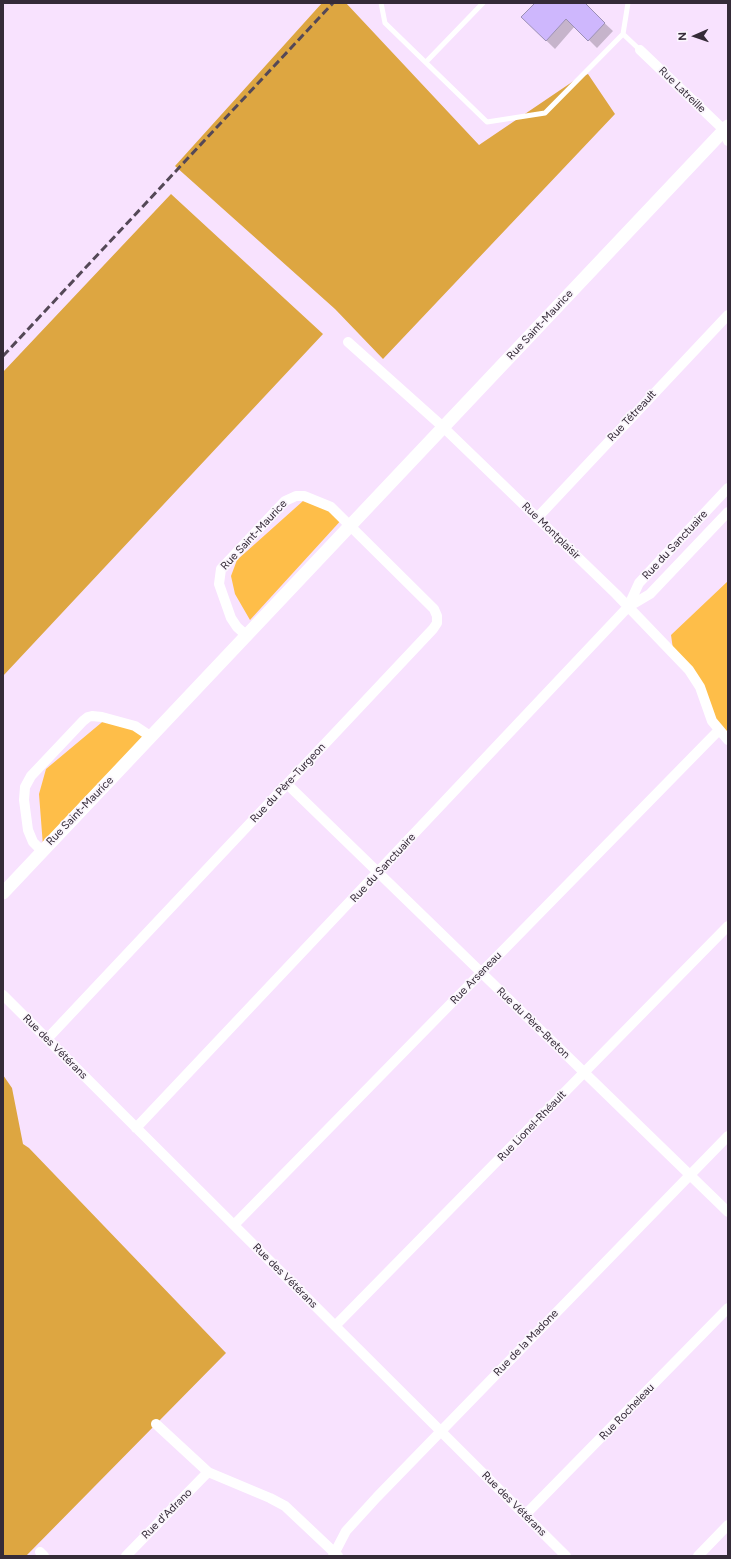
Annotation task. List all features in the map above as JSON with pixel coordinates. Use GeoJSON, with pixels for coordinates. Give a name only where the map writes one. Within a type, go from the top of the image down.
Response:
{"type":"FeatureCollection","features":[{"type":"Feature","properties":{"kind":"street","name":"Rue Latreille"},"geometry":{"type":"LineString","coordinates":[[640,50],[727,132]]}},
{"type":"Feature","properties":{"kind":"street","name":"Rue Saint-Maurice"},"geometry":{"type":"LineString","coordinates":[[3,893],[443,427],[727,132]]}},
{"type":"Feature","properties":{"kind":"street","name":"Rue Tétreault"},"geometry":{"type":"LineString","coordinates":[[537,518],[728,315]]}},
{"type":"Feature","properties":{"kind":"street","name":"Rue Montplaisir"},"geometry":{"type":"LineString","coordinates":[[348,342],[443,427],[628,607],[694,676],[700,687],[709,717],[728,740]]}},
{"type":"Feature","properties":{"kind":"street","name":"Rue du Sanctuaire"},"geometry":{"type":"LineString","coordinates":[[628,607],[639,583],[728,488]]}},
{"type":"Feature","properties":{"kind":"street","name":"Rue Saint-Maurice"},"geometry":{"type":"LineString","coordinates":[[247,636],[237,627],[231,618],[220,588],[219,575],[224,564],[284,501],[291,496],[304,496],[327,504],[351,525]]}},
{"type":"Feature","properties":{"kind":"street","name":"Rue du Sanctuaire"},"geometry":{"type":"LineString","coordinates":[[136,1128],[628,607],[650,594],[728,512]]}},
{"type":"Feature","properties":{"kind":"street","name":"Rue du Père-Turgeon"},"geometry":{"type":"LineString","coordinates":[[47,1039],[433,629],[438,620],[434,609],[351,525]]}},
{"type":"Feature","properties":{"kind":"street","name":"Rue Saint-Maurice"},"geometry":{"type":"LineString","coordinates":[[42,851],[33,842],[28,830],[24,791],[29,779],[73,732],[88,717],[97,716],[136,726],[150,736]]}},
{"type":"Feature","properties":{"kind":"street","name":"Rue Arseneau"},"geometry":{"type":"LineString","coordinates":[[234,1225],[719,730]]}},
{"type":"Feature","properties":{"kind":"street","name":"Rue du Père-Breton"},"geometry":{"type":"LineString","coordinates":[[287,784],[728,1212]]}},
{"type":"Feature","properties":{"kind":"street","name":"Rue Lionel-Rhéault"},"geometry":{"type":"LineString","coordinates":[[335,1326],[728,926]]}},
{"type":"Feature","properties":{"kind":"street","name":"Rue des Vétérans"},"geometry":{"type":"LineString","coordinates":[[3,995],[566,1556]]}},
{"type":"Feature","properties":{"kind":"street","name":"Rue de la Madone"},"geometry":{"type":"LineString","coordinates":[[335,1555],[346,1531],[377,1496],[728,1136]]}},
{"type":"Feature","properties":{"kind":"street","name":"Rue Rocheleau"},"geometry":{"type":"LineString","coordinates":[[525,1515],[728,1308]]}},
{"type":"Feature","properties":{"kind":"street"},"geometry":{"type":"LineString","coordinates":[[156,1424],[208,1472],[281,1503],[296,1515],[335,1555]]}},
{"type":"Feature","properties":{"kind":"street","name":"Rue d'Adrano"},"geometry":{"type":"LineString","coordinates":[[126,1556],[208,1472]]}},
{"type":"Feature","properties":{"kind":"street"},"geometry":{"type":"LineString","coordinates":[[698,1556],[728,1525]]}},
{"type":"Feature","properties":{"kind":"lane"},"geometry":{"type":"LineString","coordinates":[[381,3],[385,23],[487,122],[545,113],[623,34],[628,3]]}},
{"type":"Feature","properties":{"kind":"lane"},"geometry":{"type":"LineString","coordinates":[[426,62],[483,3]]}},
{"type":"Feature","properties":{"kind":"lane"},"geometry":{"type":"LineString","coordinates":[[623,34],[640,50]]}},
{"type":"Feature","properties":{"kind":"shaded area"},"geometry":{"type":"Polygon","coordinates":[[[322,3],[346,3],[479,145],[578,78],[588,74],[615,114],[383,359],[335,309],[175,166],[322,3]]]}},
{"type":"Feature","properties":{"kind":"shaded area"},"geometry":{"type":"Polygon","coordinates":[[[171,194],[323,334],[3,676],[3,372],[171,194]]]}},
{"type":"Feature","properties":{"kind":"shaded area"},"geometry":{"type":"Polygon","coordinates":[[[303,501],[332,503],[344,517],[250,620],[235,594],[231,576],[237,560],[303,501]]]}},
{"type":"Feature","properties":{"kind":"shaded area"},"geometry":{"type":"Polygon","coordinates":[[[728,581],[728,736],[720,729],[673,649],[671,635],[728,581]]]}},
{"type":"Feature","properties":{"kind":"shaded area"},"geometry":{"type":"Polygon","coordinates":[[[107,718],[148,732],[43,846],[39,794],[46,769],[107,718]]]}},
{"type":"Feature","properties":{"kind":"shaded area"},"geometry":{"type":"Polygon","coordinates":[[[3,1075],[12,1088],[23,1144],[29,1148],[226,1353],[26,1556],[3,1556],[3,1075]]]}},
{"type":"Feature","properties":{"kind":"building"},"geometry":{"type":"Polygon","coordinates":[[[535,3],[585,3],[605,23],[588,41],[566,19],[546,41],[521,17],[535,3]]]}},
{"type":"Feature","properties":{"kind":"railway"},"geometry":{"type":"LineString","coordinates":[[3,356],[333,3]]}}]}
